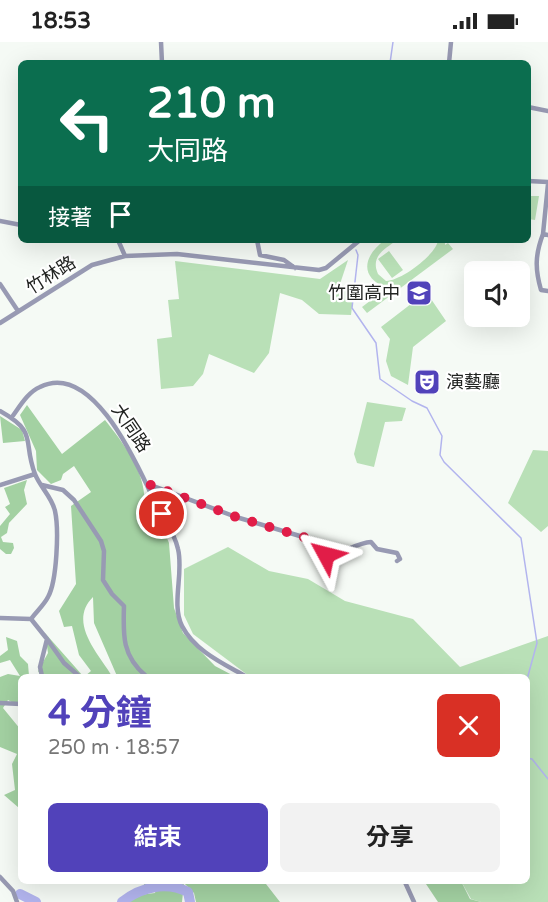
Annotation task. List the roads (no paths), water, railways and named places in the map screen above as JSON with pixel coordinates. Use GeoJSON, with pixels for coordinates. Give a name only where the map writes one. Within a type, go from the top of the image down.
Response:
{"type":"FeatureCollection","features":[{"type":"Feature","properties":{"kind":"street"},"geometry":{"type":"LineString","coordinates":[[161,42],[162,60]]}},
{"type":"Feature","properties":{"kind":"street"},"geometry":{"type":"LineString","coordinates":[[449,60],[451,42]]}},
{"type":"Feature","properties":{"kind":"street"},"geometry":{"type":"LineString","coordinates":[[531,108],[548,111]]}},
{"type":"Feature","properties":{"kind":"street"},"geometry":{"type":"LineString","coordinates":[[531,181],[548,183],[545,235],[535,254],[536,273],[541,291],[548,291]]}},
{"type":"Feature","properties":{"kind":"street"},"geometry":{"type":"LineString","coordinates":[[0,222],[18,225]]}},
{"type":"Feature","properties":{"kind":"street"},"geometry":{"type":"LineString","coordinates":[[119,243],[125,256]]}},
{"type":"Feature","properties":{"kind":"street"},"geometry":{"type":"LineString","coordinates":[[258,243],[260,255],[284,260],[295,268]]}},
{"type":"Feature","properties":{"kind":"street","name":"竹林路"},"geometry":{"type":"LineString","coordinates":[[0,323],[92,265],[125,256],[149,253],[177,254],[310,271],[326,268],[356,243]]}},
{"type":"Feature","properties":{"kind":"street"},"geometry":{"type":"LineString","coordinates":[[0,284],[18,311]]}},
{"type":"Feature","properties":{"kind":"street","name":"大同路"},"geometry":{"type":"LineString","coordinates":[[12,417],[26,397],[39,387],[57,382],[81,391],[98,403],[138,462],[179,550],[181,624],[191,640],[210,656],[242,674]]}},
{"type":"Feature","properties":{"kind":"street"},"geometry":{"type":"LineString","coordinates":[[0,411],[23,426],[29,440],[35,474],[55,511],[56,543],[52,589],[48,599],[31,619]]}},
{"type":"Feature","properties":{"kind":"street"},"geometry":{"type":"LineString","coordinates":[[0,485],[35,474]]}},
{"type":"Feature","properties":{"kind":"street"},"geometry":{"type":"LineString","coordinates":[[148,484],[236,517],[310,539],[326,555],[333,555],[360,543],[371,542],[377,549],[397,552],[400,559],[397,561]]}},
{"type":"Feature","properties":{"kind":"street"},"geometry":{"type":"LineString","coordinates":[[42,485],[55,487],[68,495],[101,541],[104,551],[103,580],[124,606],[125,652],[135,668],[143,674]]}},
{"type":"Feature","properties":{"kind":"street"},"geometry":{"type":"LineString","coordinates":[[0,618],[31,619],[64,663],[77,674]]}},
{"type":"Feature","properties":{"kind":"street"},"geometry":{"type":"LineString","coordinates":[[42,674],[40,667],[47,639]]}},
{"type":"Feature","properties":{"kind":"street"},"geometry":{"type":"LineString","coordinates":[[0,703],[18,704]]}},
{"type":"Feature","properties":{"kind":"street"},"geometry":{"type":"LineString","coordinates":[[0,877],[13,891],[17,902]]}},
{"type":"Feature","properties":{"kind":"street"},"geometry":{"type":"LineString","coordinates":[[406,884],[414,902]]}},
{"type":"Feature","properties":{"kind":"waterway"},"geometry":{"type":"LineString","coordinates":[[390,60],[393,42]]}},
{"type":"Feature","properties":{"kind":"waterway"},"geometry":{"type":"LineString","coordinates":[[356,250],[358,255],[352,308],[376,343],[380,379],[412,401],[427,408],[442,436],[440,455],[444,462],[521,538],[537,643],[528,674]]}},
{"type":"Feature","properties":{"kind":"waterway"},"geometry":{"type":"LineString","coordinates":[[530,759],[548,779]]}},
{"type":"Feature","properties":{"kind":"waterway"},"geometry":{"type":"LineString","coordinates":[[122,902],[145,889],[162,886],[188,892],[190,902]]}},
{"type":"Feature","properties":{"kind":"waterway"},"geometry":{"type":"LineString","coordinates":[[20,894],[36,902]]}},
{"type":"Feature","properties":{"kind":"place","name":"竹圍高中"},"geometry":{"type":"Point","coordinates":[419,293]}},
{"type":"Feature","properties":{"kind":"place","name":"演藝廳"},"geometry":{"type":"Point","coordinates":[427,382]}}]}
